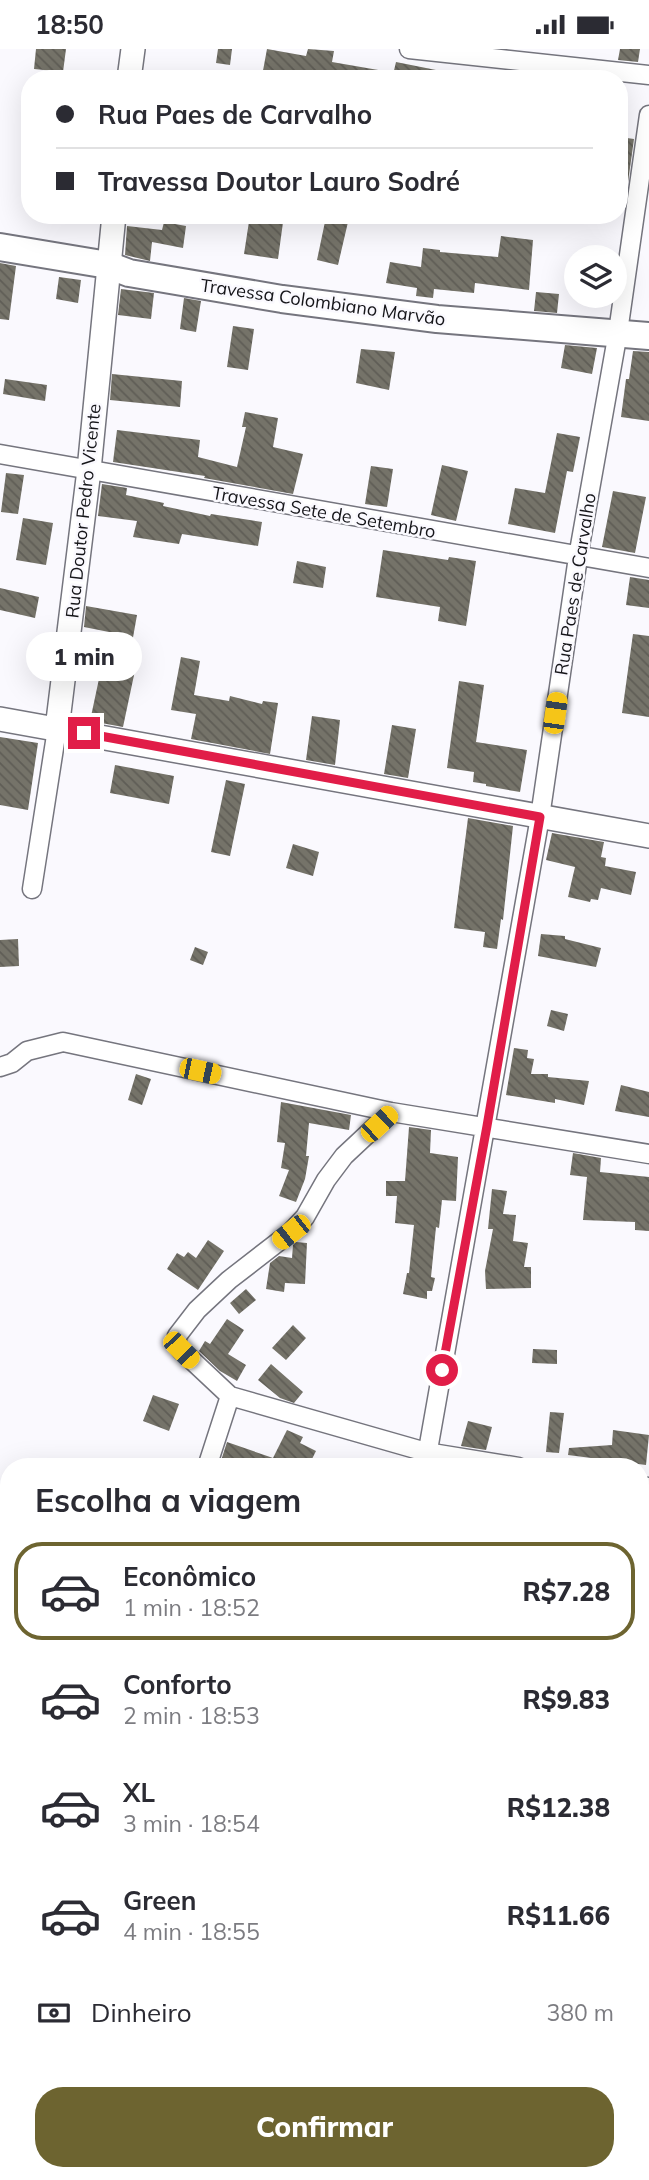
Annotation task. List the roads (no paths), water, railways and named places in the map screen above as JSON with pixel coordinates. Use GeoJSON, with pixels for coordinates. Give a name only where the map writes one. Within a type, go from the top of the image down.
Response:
{"type":"FeatureCollection","features":[{"type":"Feature","properties":{"kind":"main road","name":"Travessa Colombiano Marvão"},"geometry":{"type":"LineString","coordinates":[[0,247],[108,265],[129,273],[361,310],[436,319],[649,336]]}},
{"type":"Feature","properties":{"kind":"street"},"geometry":{"type":"LineString","coordinates":[[131,70],[133,49]]}},
{"type":"Feature","properties":{"kind":"street"},"geometry":{"type":"LineString","coordinates":[[409,49],[603,70]]}},
{"type":"Feature","properties":{"kind":"street"},"geometry":{"type":"LineString","coordinates":[[628,73],[649,75]]}},
{"type":"Feature","properties":{"kind":"street","name":"Rua Paes de Carvalho"},"geometry":{"type":"LineString","coordinates":[[426,1458],[540,817],[578,557],[618,332],[649,115]]}},
{"type":"Feature","properties":{"kind":"street","name":"Rua Doutor Pedro Vicente"},"geometry":{"type":"LineString","coordinates":[[32,889],[57,729],[89,470],[113,224]]}},
{"type":"Feature","properties":{"kind":"street","name":"Travessa Sete de Setembro"},"geometry":{"type":"LineString","coordinates":[[0,454],[649,568]]}},
{"type":"Feature","properties":{"kind":"street"},"geometry":{"type":"LineString","coordinates":[[0,719],[649,836]]}},
{"type":"Feature","properties":{"kind":"street"},"geometry":{"type":"LineString","coordinates":[[0,1067],[12,1063],[27,1051],[63,1042],[391,1112],[649,1154]]}},
{"type":"Feature","properties":{"kind":"street"},"geometry":{"type":"LineString","coordinates":[[391,1112],[344,1156],[326,1180],[305,1217],[291,1232],[213,1294],[178,1332],[176,1341],[181,1350],[230,1396],[423,1458]]}},
{"type":"Feature","properties":{"kind":"street"},"geometry":{"type":"LineString","coordinates":[[210,1458],[230,1396]]}}]}
